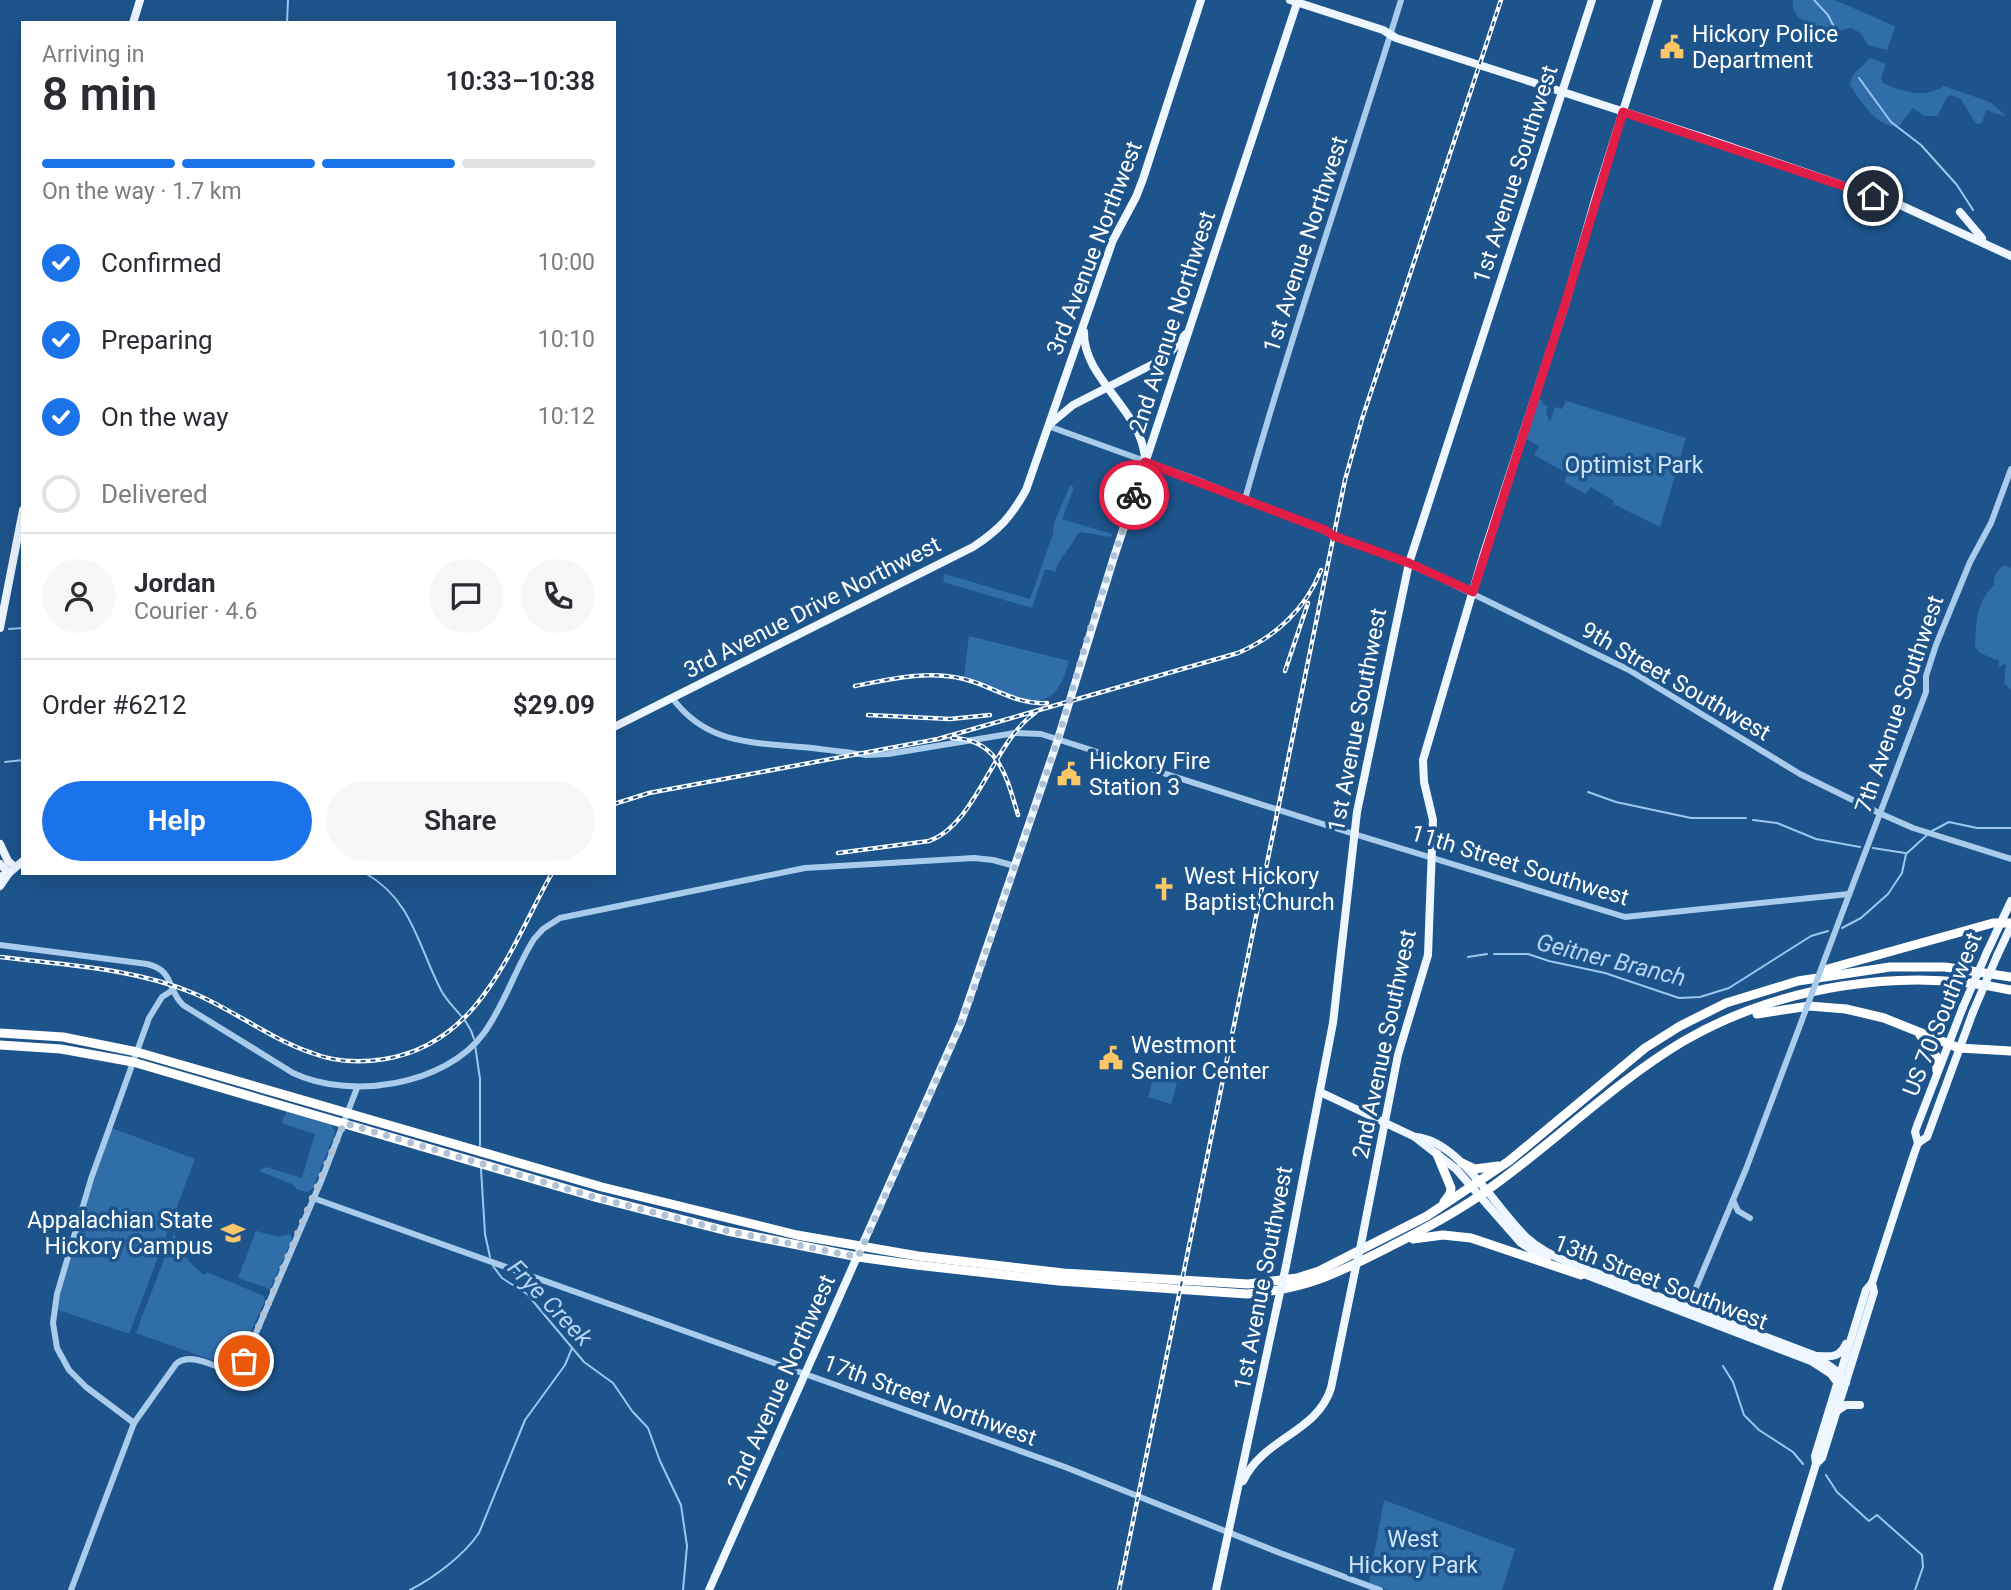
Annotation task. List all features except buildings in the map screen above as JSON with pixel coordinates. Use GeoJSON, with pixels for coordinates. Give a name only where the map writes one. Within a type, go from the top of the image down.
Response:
{"type":"FeatureCollection","features":[{"type":"Feature","properties":{"kind":"highway"},"geometry":{"type":"LineString","coordinates":[[0,1033],[63,1037],[137,1052],[653,1201],[860,1252],[1063,1273],[1248,1284],[1297,1278],[1319,1270],[1427,1216],[1509,1161],[1625,1063],[1668,1033],[1712,1010],[1793,979],[2008,924]]}},
{"type":"Feature","properties":{"kind":"highway"},"geometry":{"type":"LineString","coordinates":[[1776,986],[1838,973],[1890,967],[1945,967],[2011,977]]}},
{"type":"Feature","properties":{"kind":"highway"},"geometry":{"type":"LineString","coordinates":[[0,1045],[61,1049],[133,1062],[598,1198],[727,1231],[1059,1281],[1247,1294],[1272,1292],[1320,1281],[1397,1243],[1483,1193],[1666,1053],[1743,1013],[1796,996],[1875,983],[1937,981],[2011,990]]}},
{"type":"Feature","properties":{"kind":"highway"},"geometry":{"type":"LineString","coordinates":[[1666,1053],[1749,1016],[1809,1006],[1862,1012],[1884,1018],[1959,1048],[2011,1051]]}},
{"type":"Feature","properties":{"kind":"highway"},"geometry":{"type":"LineString","coordinates":[[1919,1033],[1936,1056],[1937,1071]]}},
{"type":"Feature","properties":{"kind":"highway"},"geometry":{"type":"LineString","coordinates":[[1427,1216],[1450,1194],[1450,1182],[1437,1154]]}},
{"type":"Feature","properties":{"kind":"highway"},"geometry":{"type":"LineString","coordinates":[[1462,1163],[1482,1169],[1509,1161]]}},
{"type":"Feature","properties":{"kind":"highway"},"geometry":{"type":"LineString","coordinates":[[1397,1243],[1428,1236],[1458,1236],[1497,1245],[1581,1275]]}},
{"type":"Feature","properties":{"kind":"main road"},"geometry":{"type":"LineString","coordinates":[[134,21],[140,0]]}},
{"type":"Feature","properties":{"kind":"main road","name":"3rd Avenue Northwest"},"geometry":{"type":"LineString","coordinates":[[1016,506],[1026,490],[1113,240],[1143,179],[1201,0]]}},
{"type":"Feature","properties":{"kind":"main road","name":"1st Avenue Southwest"},"geometry":{"type":"LineString","coordinates":[[1216,1590],[1286,1266],[1320,1092],[1334,1011],[1354,834],[1409,563],[1592,0]]}},
{"type":"Feature","properties":{"kind":"main road","name":"2nd Avenue Southwest"},"geometry":{"type":"LineString","coordinates":[[1236,1501],[1243,1480],[1256,1460],[1313,1418],[1325,1404],[1334,1378],[1398,1055],[1428,955],[1433,820],[1424,782],[1423,760],[1658,0]]}},
{"type":"Feature","properties":{"kind":"main road"},"geometry":{"type":"LineString","coordinates":[[1295,1],[1562,94],[1900,205],[2011,256]]}},
{"type":"Feature","properties":{"kind":"main road","name":"2nd Avenue Northwest"},"geometry":{"type":"LineString","coordinates":[[709,1590],[961,1023],[1058,739],[1092,623],[1186,344],[1188,330],[1295,1]]}},
{"type":"Feature","properties":{"kind":"main road"},"geometry":{"type":"LineString","coordinates":[[1960,212],[1976,233],[1999,250]]}},
{"type":"Feature","properties":{"kind":"main road"},"geometry":{"type":"LineString","coordinates":[[1085,322],[1083,334],[1086,351],[1138,430],[1145,462]]}},
{"type":"Feature","properties":{"kind":"main road"},"geometry":{"type":"LineString","coordinates":[[1048,426],[1067,409],[1165,358],[1179,345],[1188,330]]}},
{"type":"Feature","properties":{"kind":"main road","name":"3rd Avenue Drive Northwest"},"geometry":{"type":"LineString","coordinates":[[616,726],[973,547],[999,528],[1016,506]]}},
{"type":"Feature","properties":{"kind":"main road"},"geometry":{"type":"LineString","coordinates":[[0,628],[21,520]]}},
{"type":"Feature","properties":{"kind":"main road"},"geometry":{"type":"LineString","coordinates":[[0,844],[8,861],[16,867]]}},
{"type":"Feature","properties":{"kind":"main road"},"geometry":{"type":"LineString","coordinates":[[0,864],[16,867]]}},
{"type":"Feature","properties":{"kind":"main road"},"geometry":{"type":"LineString","coordinates":[[0,877],[16,867]]}},
{"type":"Feature","properties":{"kind":"main road"},"geometry":{"type":"LineString","coordinates":[[0,887],[16,867]]}},
{"type":"Feature","properties":{"kind":"main road","name":"US 70 Southwest"},"geometry":{"type":"LineString","coordinates":[[1918,1143],[1927,1137],[1959,1048],[1997,956],[2008,924],[2011,901]]}},
{"type":"Feature","properties":{"kind":"main road","name":"US 70 Southwest"},"geometry":{"type":"LineString","coordinates":[[1816,1464],[1822,1458],[1837,1411],[1866,1290],[1872,1283],[1918,1143],[1915,1132],[1937,1071],[1987,952],[2008,924]]}},
{"type":"Feature","properties":{"kind":"main road","name":"13th Street Southwest"},"geometry":{"type":"LineString","coordinates":[[1320,1092],[1415,1136],[1430,1140],[1462,1163],[1483,1193],[1539,1248],[1570,1264],[1811,1361],[1842,1383]]}},
{"type":"Feature","properties":{"kind":"main road","name":"13th Street Southwest"},"geometry":{"type":"LineString","coordinates":[[1415,1136],[1476,1185]]}},
{"type":"Feature","properties":{"kind":"main road","name":"13th Street Southwest"},"geometry":{"type":"LineString","coordinates":[[1483,1193],[1514,1236],[1532,1252],[1581,1275],[1816,1356],[1830,1366],[1842,1383]]}},
{"type":"Feature","properties":{"kind":"main road","name":"US 70 Southwest"},"geometry":{"type":"LineString","coordinates":[[1777,1590],[1816,1464],[1815,1456],[1874,1292],[1872,1283]]}},
{"type":"Feature","properties":{"kind":"main road"},"geometry":{"type":"LineString","coordinates":[[1816,1356],[1835,1356],[1843,1351],[1855,1315],[1860,1310]]}},
{"type":"Feature","properties":{"kind":"main road"},"geometry":{"type":"LineString","coordinates":[[1837,1411],[1846,1405],[1860,1405]]}},
{"type":"Feature","properties":{"kind":"street","name":"1st Avenue Northwest"},"geometry":{"type":"LineString","coordinates":[[1244,499],[1283,364],[1358,141],[1401,0]]}},
{"type":"Feature","properties":{"kind":"street","name":"9th Street Southwest"},"geometry":{"type":"LineString","coordinates":[[1048,426],[1409,563],[1473,592],[1639,676],[1800,774],[1879,813],[1913,828],[2011,859]]}},
{"type":"Feature","properties":{"kind":"street","name":"7th Avenue Southwest"},"geometry":{"type":"LineString","coordinates":[[1733,1199],[1926,692],[1926,676],[1937,645],[1970,562],[1991,523],[2011,469]]}},
{"type":"Feature","properties":{"kind":"street"},"geometry":{"type":"LineString","coordinates":[[1230,494],[1242,491],[1253,471]]}},
{"type":"Feature","properties":{"kind":"street","name":"11th Street Southwest"},"geometry":{"type":"LineString","coordinates":[[673,699],[698,723],[727,738],[866,755],[888,754],[1015,733],[1038,733],[1625,917],[1849,894]]}},
{"type":"Feature","properties":{"kind":"street"},"geometry":{"type":"LineString","coordinates":[[0,945],[147,964],[166,972],[183,1006],[293,1073],[319,1083],[357,1088],[421,1076],[450,1063],[471,1048],[493,1020],[534,939],[543,929],[560,918],[805,868],[982,858],[1015,866]]}},
{"type":"Feature","properties":{"kind":"street"},"geometry":{"type":"LineString","coordinates":[[134,1423],[94,1394],[68,1370],[57,1348],[53,1323],[57,1294],[87,1191],[133,1062],[152,1010],[162,997],[173,990]]}},
{"type":"Feature","properties":{"kind":"street"},"geometry":{"type":"LineString","coordinates":[[71,1590],[134,1423],[176,1364],[185,1358],[238,1375],[357,1088]]}},
{"type":"Feature","properties":{"kind":"street","name":"17th Street Northwest"},"geometry":{"type":"LineString","coordinates":[[313,1198],[1065,1467],[1292,1558],[1380,1590]]}},
{"type":"Feature","properties":{"kind":"street"},"geometry":{"type":"LineString","coordinates":[[1733,1199],[1738,1211],[1750,1218]]}},
{"type":"Feature","properties":{"kind":"street"},"geometry":{"type":"LineString","coordinates":[[1686,1310],[1733,1199]]}},
{"type":"Feature","properties":{"kind":"green space"},"geometry":{"type":"Polygon","coordinates":[[[1793,0],[1833,0],[1895,27],[1887,50],[1868,45],[1861,33],[1851,28],[1834,32],[1808,23],[1797,16],[1793,0]]]}},
{"type":"Feature","properties":{"kind":"green space"},"geometry":{"type":"Polygon","coordinates":[[[1870,58],[1886,64],[1881,78],[1883,83],[1921,93],[1944,86],[1990,102],[2004,116],[1986,110],[1982,123],[1976,124],[1961,99],[1951,95],[1947,97],[1937,116],[1924,116],[1913,108],[1899,126],[1884,123],[1870,113],[1850,85],[1853,75],[1870,58]]]}},
{"type":"Feature","properties":{"kind":"green space","name":"Optimist Park"},"geometry":{"type":"Polygon","coordinates":[[[1538,399],[1548,406],[1546,413],[1550,422],[1555,407],[1562,409],[1566,401],[1686,438],[1660,527],[1613,504],[1614,501],[1591,487],[1586,494],[1564,482],[1568,474],[1534,455],[1539,446],[1525,438],[1538,399]]]}},
{"type":"Feature","properties":{"kind":"green space"},"geometry":{"type":"Polygon","coordinates":[[[1070,485],[1074,488],[1062,519],[1112,534],[1111,537],[1081,532],[1077,534],[1055,572],[1045,569],[1032,608],[943,582],[945,574],[1030,599],[1053,534],[1054,523],[1070,485]]]}},
{"type":"Feature","properties":{"kind":"green space"},"geometry":{"type":"Polygon","coordinates":[[[2004,565],[2011,568],[2011,690],[2004,683],[2006,663],[1999,667],[1999,661],[1980,653],[1975,647],[1980,606],[1994,585],[1996,574],[2004,565]]]}},
{"type":"Feature","properties":{"kind":"green space"},"geometry":{"type":"Polygon","coordinates":[[[969,636],[1069,661],[1061,682],[1052,695],[1040,700],[1027,700],[964,676],[969,636]]]}},
{"type":"Feature","properties":{"kind":"green space"},"geometry":{"type":"Polygon","coordinates":[[[1154,1076],[1177,1083],[1171,1104],[1148,1097],[1154,1076]]]}},
{"type":"Feature","properties":{"kind":"green space"},"geometry":{"type":"Polygon","coordinates":[[[287,1111],[332,1125],[335,1132],[313,1188],[307,1192],[259,1171],[266,1167],[302,1178],[315,1134],[281,1123],[287,1111]]]}},
{"type":"Feature","properties":{"kind":"green space"},"geometry":{"type":"Polygon","coordinates":[[[112,1128],[195,1159],[129,1334],[56,1309],[77,1230],[112,1128]]]}},
{"type":"Feature","properties":{"kind":"green space"},"geometry":{"type":"Polygon","coordinates":[[[256,1231],[279,1237],[290,1234],[292,1239],[270,1289],[238,1278],[256,1231]]]}},
{"type":"Feature","properties":{"kind":"green space"},"geometry":{"type":"Polygon","coordinates":[[[174,1233],[186,1256],[204,1275],[207,1272],[264,1296],[265,1300],[236,1365],[232,1367],[136,1333],[174,1233]]]}},
{"type":"Feature","properties":{"kind":"green space","name":"West Hickory Park"},"geometry":{"type":"Polygon","coordinates":[[[1384,1500],[1515,1549],[1502,1590],[1389,1590],[1369,1583],[1384,1500]]]}},
{"type":"Feature","properties":{"kind":"waterway"},"geometry":{"type":"LineString","coordinates":[[287,21],[288,0]]}},
{"type":"Feature","properties":{"kind":"waterway"},"geometry":{"type":"LineString","coordinates":[[1814,0],[1828,15],[1835,29]]}},
{"type":"Feature","properties":{"kind":"waterway"},"geometry":{"type":"LineString","coordinates":[[1859,78],[1891,122],[1921,145],[1957,185],[1973,210]]}},
{"type":"Feature","properties":{"kind":"waterway"},"geometry":{"type":"LineString","coordinates":[[9,629],[21,628]]}},
{"type":"Feature","properties":{"kind":"waterway","name":"Frye Creek"},"geometry":{"type":"LineString","coordinates":[[5,762],[21,760]]}},
{"type":"Feature","properties":{"kind":"waterway"},"geometry":{"type":"LineString","coordinates":[[1588,792],[1616,802],[1691,818],[1746,818]]}},
{"type":"Feature","properties":{"kind":"waterway"},"geometry":{"type":"LineString","coordinates":[[1753,820],[1777,823],[1816,839],[1860,847]]}},
{"type":"Feature","properties":{"kind":"waterway","name":"Geitner Branch"},"geometry":{"type":"LineString","coordinates":[[1932,831],[1949,822],[1977,828],[2011,828]]}},
{"type":"Feature","properties":{"kind":"waterway","name":"Geitner Branch"},"geometry":{"type":"LineString","coordinates":[[1842,928],[1861,918],[1888,894],[1902,873],[1906,854],[1927,835]]}},
{"type":"Feature","properties":{"kind":"waterway"},"geometry":{"type":"LineString","coordinates":[[1873,848],[1905,853]]}},
{"type":"Feature","properties":{"kind":"waterway","name":"Frye Creek"},"geometry":{"type":"LineString","coordinates":[[368,875],[381,884],[404,911],[442,992],[464,1020],[474,1039]]}},
{"type":"Feature","properties":{"kind":"waterway","name":"Geitner Branch"},"geometry":{"type":"LineString","coordinates":[[1494,954],[1528,954],[1605,973],[1679,998],[1700,997],[1729,988],[1811,936],[1828,931]]}},
{"type":"Feature","properties":{"kind":"waterway","name":"Geitner Branch"},"geometry":{"type":"LineString","coordinates":[[1468,957],[1487,954]]}},
{"type":"Feature","properties":{"kind":"waterway","name":"Frye Creek"},"geometry":{"type":"LineString","coordinates":[[475,1045],[480,1079],[480,1146]]}},
{"type":"Feature","properties":{"kind":"waterway","name":"Frye Creek"},"geometry":{"type":"LineString","coordinates":[[481,1169],[485,1234],[490,1257]]}},
{"type":"Feature","properties":{"kind":"waterway","name":"Frye Creek"},"geometry":{"type":"LineString","coordinates":[[493,1266],[502,1278],[527,1294],[584,1362],[613,1383],[632,1411],[648,1428],[681,1505],[687,1546],[683,1590]]}},
{"type":"Feature","properties":{"kind":"waterway"},"geometry":{"type":"LineString","coordinates":[[410,1590],[448,1565],[479,1533],[525,1420],[565,1365],[572,1348]]}},
{"type":"Feature","properties":{"kind":"waterway"},"geometry":{"type":"LineString","coordinates":[[1723,1366],[1733,1382],[1744,1415],[1759,1430],[1793,1452],[1803,1464]]}},
{"type":"Feature","properties":{"kind":"waterway"},"geometry":{"type":"LineString","coordinates":[[1826,1475],[1837,1492],[1869,1521],[1877,1515],[1922,1555],[1923,1567],[1915,1590]]}},
{"type":"Feature","properties":{"kind":"railway"},"geometry":{"type":"LineString","coordinates":[[1119,1590],[1345,480],[1362,419],[1501,0]]}},
{"type":"Feature","properties":{"kind":"railway"},"geometry":{"type":"LineString","coordinates":[[616,803],[649,793],[938,739],[1238,653],[1264,639],[1288,620],[1307,597],[1321,570]]}},
{"type":"Feature","properties":{"kind":"railway"},"geometry":{"type":"LineString","coordinates":[[1285,671],[1308,603]]}},
{"type":"Feature","properties":{"kind":"railway"},"geometry":{"type":"LineString","coordinates":[[855,686],[909,676],[950,676],[975,682],[1025,701],[1047,703]]}},
{"type":"Feature","properties":{"kind":"railway"},"geometry":{"type":"LineString","coordinates":[[838,853],[929,841],[945,832],[972,801],[1007,743],[1035,713]]}},
{"type":"Feature","properties":{"kind":"railway"},"geometry":{"type":"LineString","coordinates":[[868,715],[950,719],[990,715]]}},
{"type":"Feature","properties":{"kind":"railway"},"geometry":{"type":"LineString","coordinates":[[952,738],[968,740],[991,753],[1005,775],[1018,815]]}},
{"type":"Feature","properties":{"kind":"railway"},"geometry":{"type":"LineString","coordinates":[[0,957],[147,978],[193,993],[281,1040],[321,1056],[348,1061],[385,1059],[418,1049],[446,1034],[469,1013],[506,961],[551,875]]}},
{"type":"Feature","properties":{"kind":"way so far"},"geometry":{"type":"LineString","coordinates":[[244,1361],[344,1123],[598,1198],[727,1231],[858,1257],[970,1000],[1058,739],[1134,495]]}},
{"type":"Feature","properties":{"kind":"place","name":"Hickory Police Department"},"geometry":{"type":"Point","coordinates":[1672,47]}},
{"type":"Feature","properties":{"kind":"place","name":"Hickory Fire Station 3"},"geometry":{"type":"Point","coordinates":[1069,774]}},
{"type":"Feature","properties":{"kind":"place","name":"West Hickory Baptist Church"},"geometry":{"type":"Point","coordinates":[1164,889]}},
{"type":"Feature","properties":{"kind":"place","name":"Westmont Senior Center"},"geometry":{"type":"Point","coordinates":[1111,1058]}},
{"type":"Feature","properties":{"kind":"place","name":"Appalachian State Hickory Campus"},"geometry":{"type":"Point","coordinates":[233,1233]}},
{"type":"Feature","properties":{"kind":"route"},"geometry":{"type":"LineString","coordinates":[[1134,495],[1145,462],[1159,466],[1409,563],[1473,592],[1623,112],[1873,196]]}}]}
